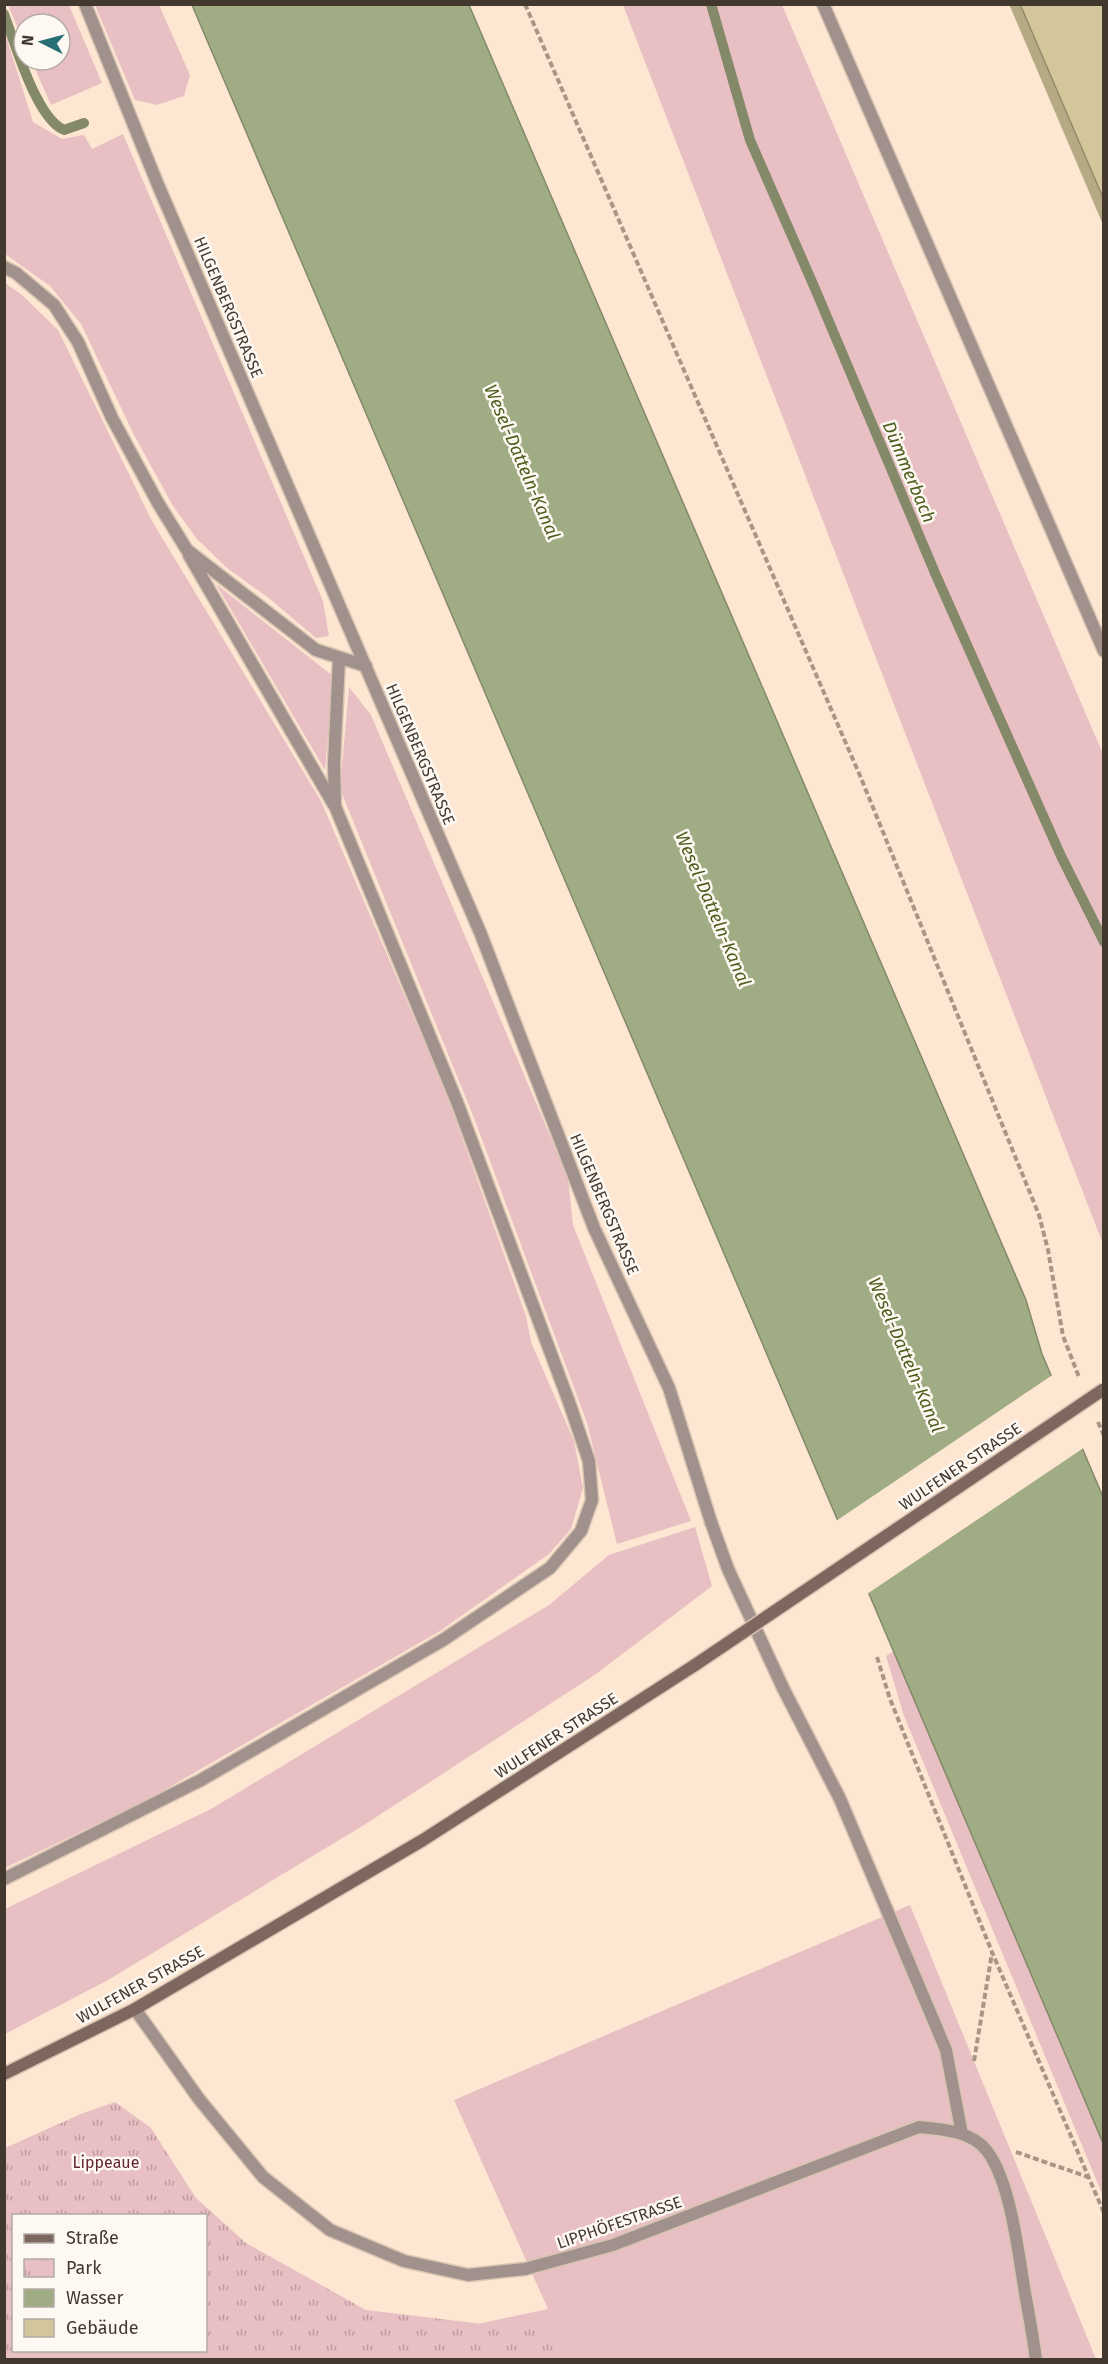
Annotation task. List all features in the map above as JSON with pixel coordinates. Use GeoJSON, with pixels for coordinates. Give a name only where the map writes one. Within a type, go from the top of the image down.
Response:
{"type":"FeatureCollection","features":[{"type":"Feature","properties":{"kind":"main road","name":"WULFENER STRASSE"},"geometry":{"type":"LineString","coordinates":[[4,2074],[135,2009],[423,1840],[695,1665],[1104,1389]]}},
{"type":"Feature","properties":{"kind":"street","name":"HILGENBERGSTRASSE"},"geometry":{"type":"LineString","coordinates":[[85,4],[158,185],[480,932],[594,1228],[669,1388],[728,1569],[763,1645],[840,1799],[946,2050],[962,2134]]}},
{"type":"Feature","properties":{"kind":"street"},"geometry":{"type":"LineString","coordinates":[[823,4],[1104,651]]}},
{"type":"Feature","properties":{"kind":"street"},"geometry":{"type":"LineString","coordinates":[[4,267],[16,273],[54,305],[78,342],[112,418],[158,503],[335,806],[457,1101],[565,1391],[589,1461],[592,1500],[580,1531],[550,1568],[444,1640],[201,1780],[4,1879]]}},
{"type":"Feature","properties":{"kind":"street"},"geometry":{"type":"LineString","coordinates":[[187,550],[316,650],[366,666]]}},
{"type":"Feature","properties":{"kind":"street"},"geometry":{"type":"LineString","coordinates":[[335,806],[334,764],[339,658]]}},
{"type":"Feature","properties":{"kind":"street","name":"LIPPHÖFESTRASSE"},"geometry":{"type":"LineString","coordinates":[[135,2009],[199,2099],[263,2177],[330,2230],[404,2262],[468,2274],[525,2269],[613,2245],[919,2127],[962,2134],[986,2149],[1001,2180],[1016,2236],[1036,2360]]}},
{"type":"Feature","properties":{"kind":"path"},"geometry":{"type":"LineString","coordinates":[[525,4],[861,778],[1039,1215],[1048,1250],[1063,1336],[1081,1380]]}},
{"type":"Feature","properties":{"kind":"path"},"geometry":{"type":"LineString","coordinates":[[1094,1413],[1104,1436]]}},
{"type":"Feature","properties":{"kind":"path"},"geometry":{"type":"LineString","coordinates":[[878,1657],[890,1699],[993,1952],[1104,2213]]}},
{"type":"Feature","properties":{"kind":"path"},"geometry":{"type":"LineString","coordinates":[[973,2066],[993,1952]]}},
{"type":"Feature","properties":{"kind":"path"},"geometry":{"type":"LineString","coordinates":[[1007,2149],[1088,2178]]}},
{"type":"Feature","properties":{"kind":"green space"},"geometry":{"type":"Polygon","coordinates":[[[8,5],[69,5],[72,12],[12,12],[12,14],[8,5]]]}},
{"type":"Feature","properties":{"kind":"green space"},"geometry":{"type":"Polygon","coordinates":[[[95,5],[159,5],[190,75],[184,96],[157,105],[135,100],[95,5]]]}},
{"type":"Feature","properties":{"kind":"green space"},"geometry":{"type":"Polygon","coordinates":[[[623,5],[782,5],[1103,754],[1103,1244],[623,5]]]}},
{"type":"Feature","properties":{"kind":"green space"},"geometry":{"type":"Polygon","coordinates":[[[72,12],[102,83],[51,105],[36,72],[72,72],[72,12]]]}},
{"type":"Feature","properties":{"kind":"green space"},"geometry":{"type":"Polygon","coordinates":[[[5,33],[12,55],[12,72],[17,72],[33,122],[62,139],[84,135],[92,149],[123,134],[323,601],[329,636],[316,638],[270,599],[227,568],[197,539],[173,506],[134,435],[81,324],[50,286],[5,254],[5,33]]]}},
{"type":"Feature","properties":{"kind":"green space"},"geometry":{"type":"Polygon","coordinates":[[[5,283],[22,295],[58,330],[152,521],[321,801],[445,1090],[526,1316],[531,1342],[574,1441],[583,1488],[571,1529],[549,1554],[440,1631],[147,1800],[5,1868],[5,283]]]}},
{"type":"Feature","properties":{"kind":"green space"},"geometry":{"type":"Polygon","coordinates":[[[216,584],[333,676],[325,770],[216,584]]]}},
{"type":"Feature","properties":{"kind":"green space"},"geometry":{"type":"Polygon","coordinates":[[[349,687],[371,715],[568,1178],[573,1225],[691,1521],[617,1544],[587,1423],[474,1118],[340,789],[349,687]]]}},
{"type":"Feature","properties":{"kind":"green space"},"geometry":{"type":"Polygon","coordinates":[[[695,1527],[712,1586],[596,1674],[364,1825],[108,1980],[5,2034],[5,1909],[211,1809],[549,1605],[609,1555],[695,1527]]]}},
{"type":"Feature","properties":{"kind":"green space"},"geometry":{"type":"Polygon","coordinates":[[[894,1651],[1103,2143],[1103,2196],[904,1716],[886,1656],[894,1651]]]}},
{"type":"Feature","properties":{"kind":"green space"},"geometry":{"type":"Polygon","coordinates":[[[910,1905],[1096,2359],[372,2360],[440,2332],[548,2309],[454,2100],[910,1905]]]}},
{"type":"Feature","properties":{"kind":"green space","name":"Lippeaue"},"geometry":{"type":"Polygon","coordinates":[[[115,2102],[151,2128],[196,2198],[246,2243],[366,2310],[542,2331],[563,2359],[5,2359],[5,2148],[81,2114],[115,2102]]]}},
{"type":"Feature","properties":{"kind":"water","name":"Wesel-Datteln-Kanal"},"geometry":{"type":"Polygon","coordinates":[[[192,5],[469,5],[1026,1300],[1042,1354],[1103,1497],[1103,2143],[192,5]]]}},
{"type":"Feature","properties":{"kind":"pier"},"geometry":{"type":"Polygon","coordinates":[[[1054,1374],[1085,1447],[867,1594],[836,1521],[1054,1374]]]}},
{"type":"Feature","properties":{"kind":"building"},"geometry":{"type":"Polygon","coordinates":[[[1020,4],[1104,4],[1104,200],[1020,4]]]}},
{"type":"Feature","properties":{"kind":"waterway","name":"Dümmerbach"},"geometry":{"type":"LineString","coordinates":[[711,4],[750,140],[935,573],[1061,856],[1104,942]]}},
{"type":"Feature","properties":{"kind":"waterway"},"geometry":{"type":"LineString","coordinates":[[4,14],[20,60],[44,111],[54,123],[64,130],[84,123]]}}]}
